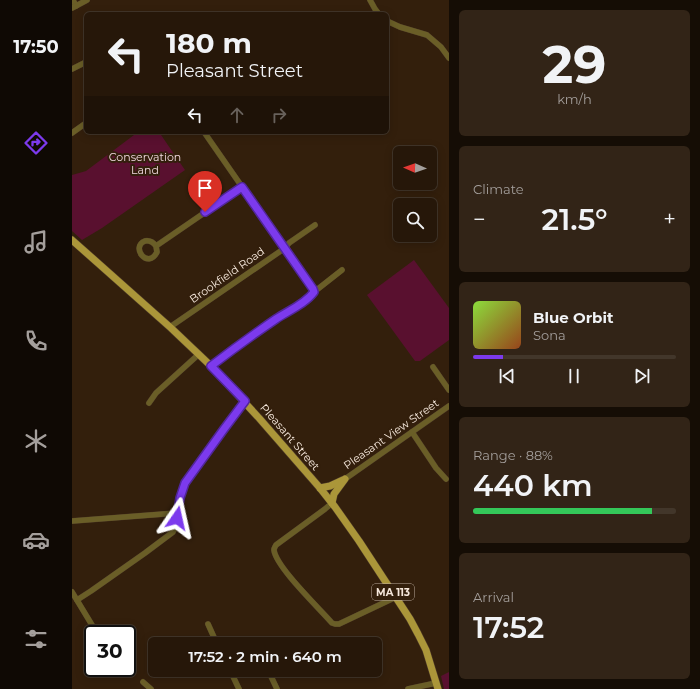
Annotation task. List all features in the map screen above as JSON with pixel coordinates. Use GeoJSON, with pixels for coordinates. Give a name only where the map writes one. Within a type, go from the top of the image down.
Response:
{"type":"FeatureCollection","features":[{"type":"Feature","properties":{"kind":"main road","name":"Pleasant Street"},"geometry":{"type":"LineString","coordinates":[[72,240],[170,327],[211,366],[245,401],[332,502],[396,596],[418,634],[426,650],[437,686]]}},
{"type":"Feature","properties":{"kind":"main road"},"geometry":{"type":"LineString","coordinates":[[320,488],[330,486],[345,479]]}},
{"type":"Feature","properties":{"kind":"main road"},"geometry":{"type":"LineString","coordinates":[[332,502],[334,494],[345,479]]}},
{"type":"Feature","properties":{"kind":"street"},"geometry":{"type":"LineString","coordinates":[[74,4],[87,0]]}},
{"type":"Feature","properties":{"kind":"street"},"geometry":{"type":"LineString","coordinates":[[370,0],[377,12]]}},
{"type":"Feature","properties":{"kind":"street"},"geometry":{"type":"LineString","coordinates":[[389,22],[393,25],[427,35],[441,47],[449,58]]}},
{"type":"Feature","properties":{"kind":"street"},"geometry":{"type":"LineString","coordinates":[[72,68],[84,63]]}},
{"type":"Feature","properties":{"kind":"street"},"geometry":{"type":"LineString","coordinates":[[72,133],[84,124]]}},
{"type":"Feature","properties":{"kind":"street"},"geometry":{"type":"LineString","coordinates":[[205,134],[314,292]]}},
{"type":"Feature","properties":{"kind":"street"},"geometry":{"type":"LineString","coordinates":[[156,246],[242,187]]}},
{"type":"Feature","properties":{"kind":"street","name":"Brookfield Road"},"geometry":{"type":"LineString","coordinates":[[170,327],[315,225]]}},
{"type":"Feature","properties":{"kind":"street"},"geometry":{"type":"LineString","coordinates":[[211,366],[276,319],[300,304],[342,270]]}},
{"type":"Feature","properties":{"kind":"street"},"geometry":{"type":"LineString","coordinates":[[149,403],[156,393],[199,354]]}},
{"type":"Feature","properties":{"kind":"street"},"geometry":{"type":"LineString","coordinates":[[433,367],[449,390]]}},
{"type":"Feature","properties":{"kind":"street"},"geometry":{"type":"LineString","coordinates":[[77,600],[173,532],[185,483],[245,401]]}},
{"type":"Feature","properties":{"kind":"street","name":"Pleasant View Street"},"geometry":{"type":"LineString","coordinates":[[345,479],[449,406]]}},
{"type":"Feature","properties":{"kind":"street"},"geometry":{"type":"LineString","coordinates":[[412,432],[436,468],[446,479]]}},
{"type":"Feature","properties":{"kind":"street"},"geometry":{"type":"LineString","coordinates":[[332,502],[325,509],[274,547],[274,551],[284,570],[335,624],[339,624],[396,596]]}},
{"type":"Feature","properties":{"kind":"street"},"geometry":{"type":"LineString","coordinates":[[72,521],[177,513]]}},
{"type":"Feature","properties":{"kind":"street"},"geometry":{"type":"LineString","coordinates":[[72,592],[92,625]]}},
{"type":"Feature","properties":{"kind":"street"},"geometry":{"type":"LineString","coordinates":[[208,624],[214,637]]}},
{"type":"Feature","properties":{"kind":"street"},"geometry":{"type":"LineString","coordinates":[[233,677],[239,689]]}},
{"type":"Feature","properties":{"kind":"street"},"geometry":{"type":"LineString","coordinates":[[271,677],[277,689]]}},
{"type":"Feature","properties":{"kind":"street"},"geometry":{"type":"LineString","coordinates":[[143,682],[151,689]]}},
{"type":"Feature","properties":{"kind":"street"},"geometry":{"type":"LineString","coordinates":[[408,689],[437,686]]}},
{"type":"Feature","properties":{"kind":"green space","name":"Conservation Land"},"geometry":{"type":"Polygon","coordinates":[[[135,134],[160,134],[185,170],[102,228],[82,240],[72,231],[72,175],[86,171],[135,134]]]}},
{"type":"Feature","properties":{"kind":"green space"},"geometry":{"type":"Polygon","coordinates":[[[414,260],[449,308],[449,340],[420,361],[415,361],[367,295],[414,260]]]}},
{"type":"Feature","properties":{"kind":"green space"},"geometry":{"type":"Polygon","coordinates":[[[449,672],[449,689],[444,689],[441,676],[449,672]]]}},
{"type":"Feature","properties":{"kind":"route"},"geometry":{"type":"LineString","coordinates":[[177,518],[180,498],[185,483],[245,401],[211,366],[276,319],[300,304],[314,292],[297,265],[242,187],[205,212]]}}]}
